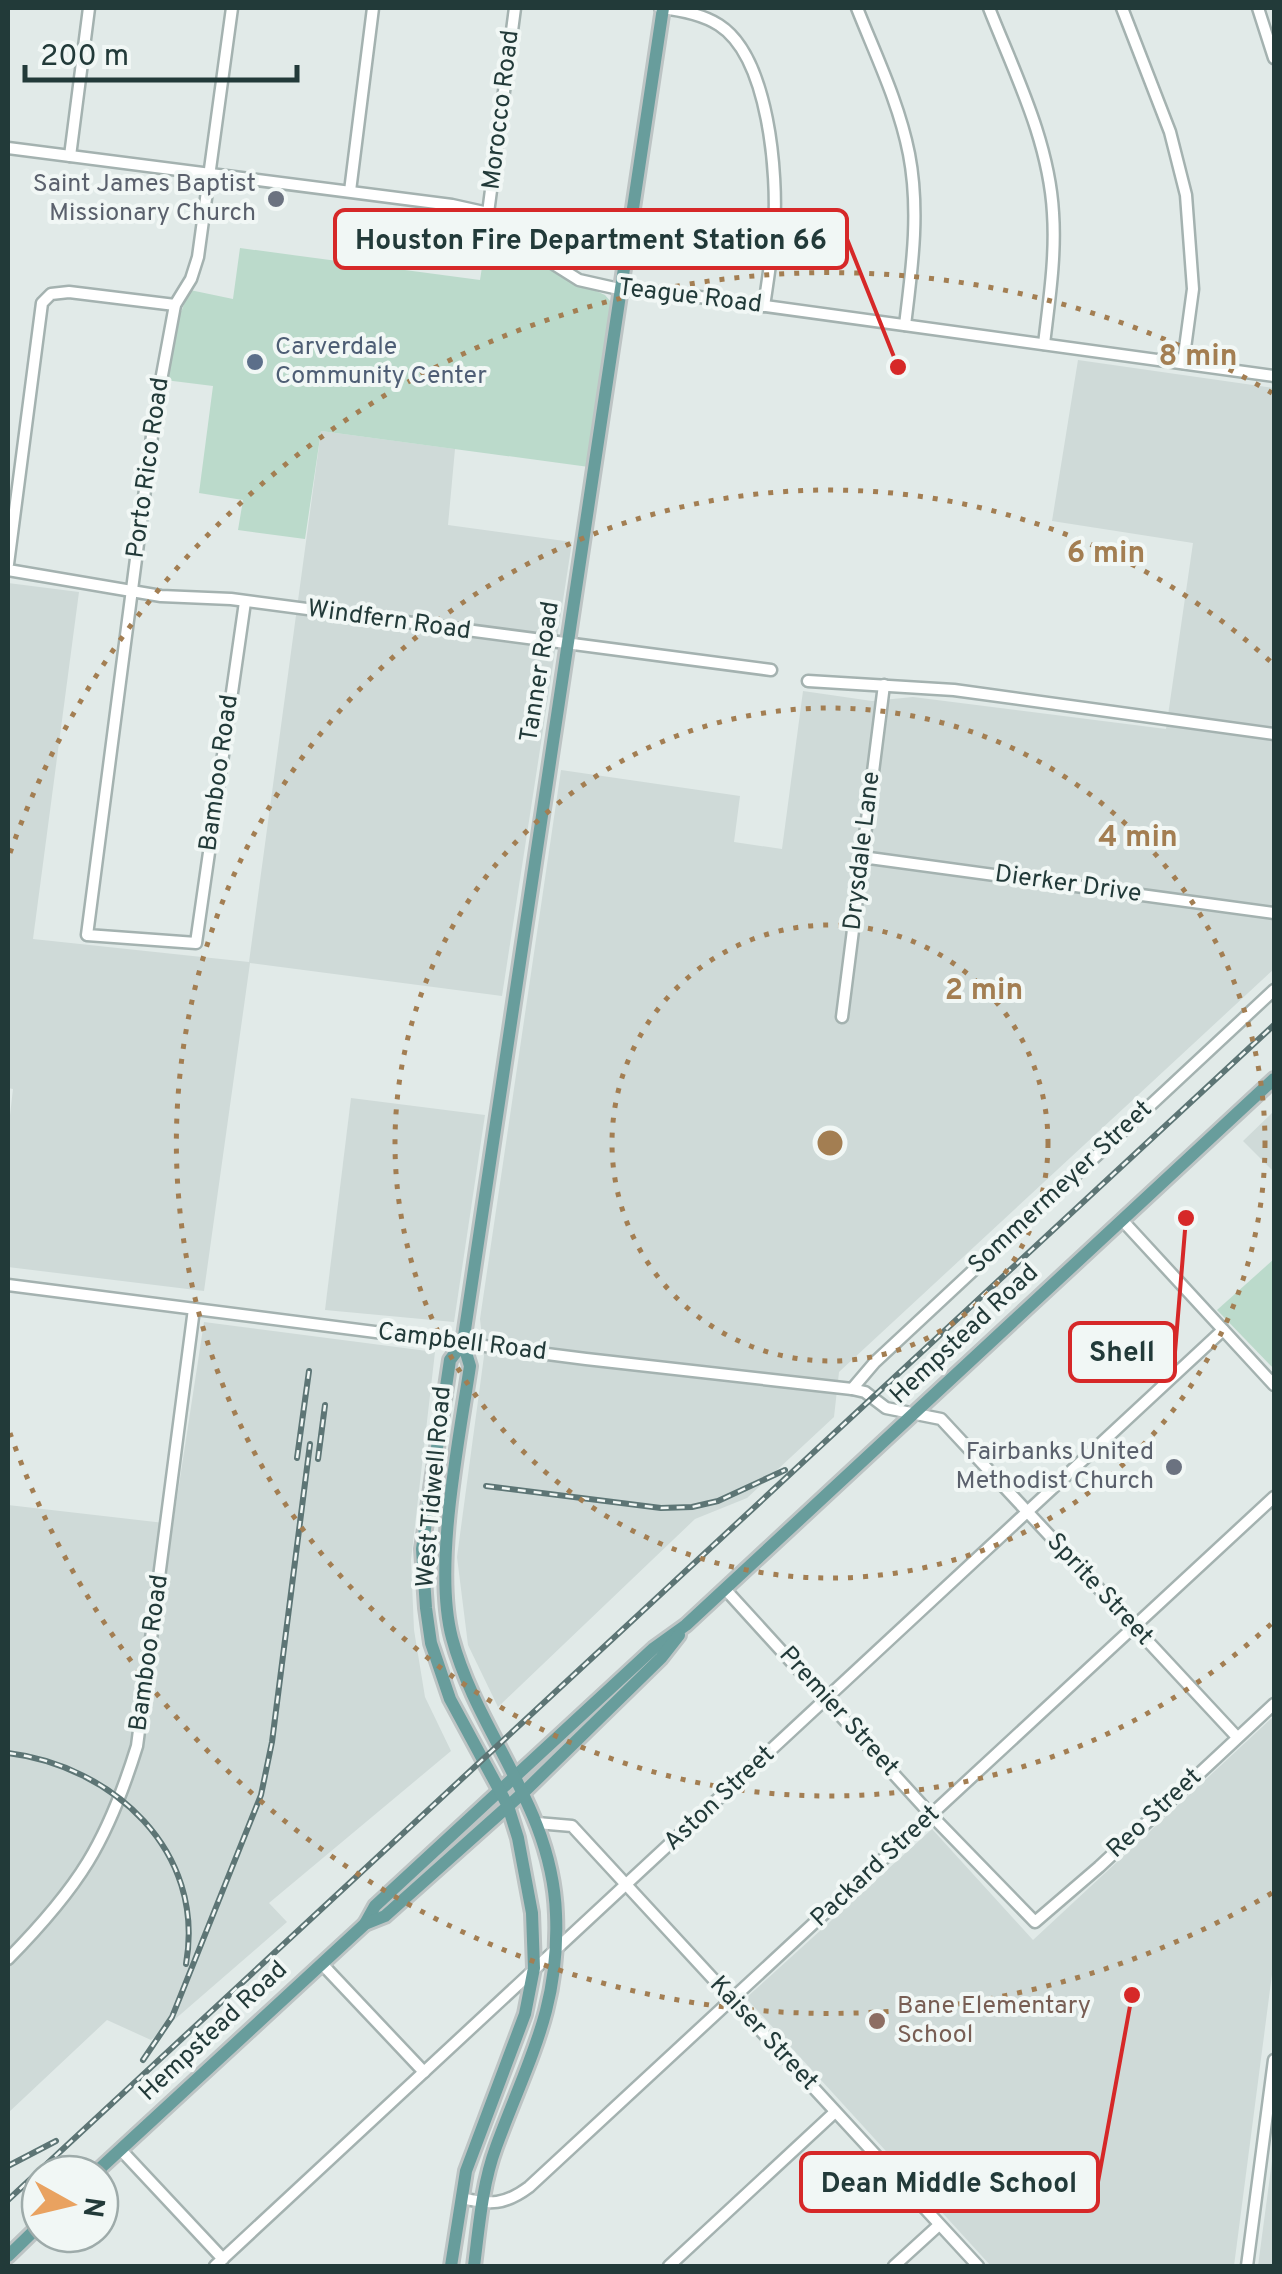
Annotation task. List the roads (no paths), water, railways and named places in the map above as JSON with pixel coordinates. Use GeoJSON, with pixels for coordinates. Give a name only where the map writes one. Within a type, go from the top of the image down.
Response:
{"type":"FeatureCollection","features":[{"type":"Feature","properties":{"kind":"main road","name":"Tanner Road"},"geometry":{"type":"LineString","coordinates":[[463,1343],[662,8]]}},
{"type":"Feature","properties":{"kind":"main road","name":"Hempstead Road"},"geometry":{"type":"LineString","coordinates":[[115,2154],[365,1924],[384,1916],[500,1792],[624,1685],[662,1658],[686,1625],[725,1588],[1274,1079]]}},
{"type":"Feature","properties":{"kind":"main road","name":"West Tidwell Road"},"geometry":{"type":"LineString","coordinates":[[451,2266],[475,2140],[525,2014],[534,1968],[532,1914],[508,1806],[456,1714],[432,1643],[422,1549],[450,1360],[463,1343]]}},
{"type":"Feature","properties":{"kind":"main road","name":"West Tidwell Road"},"geometry":{"type":"LineString","coordinates":[[463,1343],[470,1366],[446,1568],[451,1634],[464,1675],[525,1791],[537,1823],[556,1910],[556,1948],[548,2011],[496,2148],[482,2203],[474,2266]]}},
{"type":"Feature","properties":{"kind":"main road"},"geometry":{"type":"LineString","coordinates":[[431,1488],[453,1490]]}},
{"type":"Feature","properties":{"kind":"main road","name":"Hempstead Road"},"geometry":{"type":"LineString","coordinates":[[414,1881],[525,1791],[624,1685]]}},
{"type":"Feature","properties":{"kind":"main road"},"geometry":{"type":"LineString","coordinates":[[502,2077],[522,2085]]}},
{"type":"Feature","properties":{"kind":"street"},"geometry":{"type":"LineString","coordinates":[[70,156],[89,8]]}},
{"type":"Feature","properties":{"kind":"street","name":"Porto Rico Road"},"geometry":{"type":"LineString","coordinates":[[196,944],[86,935],[155,413],[175,305],[191,279],[198,257],[232,8]]}},
{"type":"Feature","properties":{"kind":"street"},"geometry":{"type":"LineString","coordinates":[[350,192],[373,8]]}},
{"type":"Feature","properties":{"kind":"street","name":"Morocco Road"},"geometry":{"type":"LineString","coordinates":[[488,213],[515,8]]}},
{"type":"Feature","properties":{"kind":"street"},"geometry":{"type":"LineString","coordinates":[[662,8],[691,13],[722,26],[740,47],[756,80],[767,122],[774,196],[764,306]]}},
{"type":"Feature","properties":{"kind":"street"},"geometry":{"type":"LineString","coordinates":[[857,8],[890,87],[909,155],[914,221],[905,325]]}},
{"type":"Feature","properties":{"kind":"street"},"geometry":{"type":"LineString","coordinates":[[989,8],[1034,120],[1048,176],[1054,242],[1044,344]]}},
{"type":"Feature","properties":{"kind":"street"},"geometry":{"type":"LineString","coordinates":[[1122,8],[1170,132],[1186,195],[1194,288],[1182,363]]}},
{"type":"Feature","properties":{"kind":"street"},"geometry":{"type":"LineString","coordinates":[[1258,8],[1274,58]]}},
{"type":"Feature","properties":{"kind":"street","name":"Teague Road"},"geometry":{"type":"LineString","coordinates":[[8,148],[452,205],[488,213],[563,272],[579,280],[619,289],[1274,376]]}},
{"type":"Feature","properties":{"kind":"street"},"geometry":{"type":"LineString","coordinates":[[8,567],[42,304],[59,292],[175,305]]}},
{"type":"Feature","properties":{"kind":"street","name":"Windfern Road"},"geometry":{"type":"LineString","coordinates":[[8,567],[132,592],[244,602],[771,670]]}},
{"type":"Feature","properties":{"kind":"street","name":"Bamboo Road"},"geometry":{"type":"LineString","coordinates":[[196,944],[244,602]]}},
{"type":"Feature","properties":{"kind":"street"},"geometry":{"type":"LineString","coordinates":[[808,681],[954,690],[1274,734]]}},
{"type":"Feature","properties":{"kind":"street","name":"Drysdale Lane"},"geometry":{"type":"LineString","coordinates":[[842,1016],[884,685]]}},
{"type":"Feature","properties":{"kind":"street","name":"Dierker Drive"},"geometry":{"type":"LineString","coordinates":[[862,857],[1274,913]]}},
{"type":"Feature","properties":{"kind":"street","name":"Sommermeyer Street"},"geometry":{"type":"LineString","coordinates":[[852,1389],[875,1362],[1274,990]]}},
{"type":"Feature","properties":{"kind":"street"},"geometry":{"type":"LineString","coordinates":[[1122,1220],[1274,1385]]}},
{"type":"Feature","properties":{"kind":"street","name":"Campbell Road"},"geometry":{"type":"LineString","coordinates":[[8,1285],[852,1389],[866,1392],[886,1408],[912,1415]]}},
{"type":"Feature","properties":{"kind":"street","name":"Bamboo Road"},"geometry":{"type":"LineString","coordinates":[[8,1959],[51,1915],[91,1861],[121,1797],[137,1746],[194,1309]]}},
{"type":"Feature","properties":{"kind":"street","name":"Aston Street"},"geometry":{"type":"LineString","coordinates":[[219,2263],[1224,1330]]}},
{"type":"Feature","properties":{"kind":"street","name":"Sprite Street"},"geometry":{"type":"LineString","coordinates":[[912,1415],[941,1420],[1237,1736]]}},
{"type":"Feature","properties":{"kind":"street","name":"Packard Street"},"geometry":{"type":"LineString","coordinates":[[482,2203],[512,2200],[529,2186],[1274,1496]]}},
{"type":"Feature","properties":{"kind":"street","name":"Premier Street"},"geometry":{"type":"LineString","coordinates":[[725,1588],[1034,1922]]}},
{"type":"Feature","properties":{"kind":"street","name":"Reo Street"},"geometry":{"type":"LineString","coordinates":[[1034,1922],[1274,1704]]}},
{"type":"Feature","properties":{"kind":"street","name":"Kaiser Street"},"geometry":{"type":"LineString","coordinates":[[537,1823],[572,1826],[978,2266]]}},
{"type":"Feature","properties":{"kind":"street"},"geometry":{"type":"LineString","coordinates":[[322,1964],[424,2072]]}},
{"type":"Feature","properties":{"kind":"street"},"geometry":{"type":"LineString","coordinates":[[1247,2266],[1274,2060]]}},
{"type":"Feature","properties":{"kind":"street"},"geometry":{"type":"LineString","coordinates":[[669,2266],[835,2112]]}},
{"type":"Feature","properties":{"kind":"street"},"geometry":{"type":"LineString","coordinates":[[120,2149],[219,2263]]}},
{"type":"Feature","properties":{"kind":"street"},"geometry":{"type":"LineString","coordinates":[[462,2198],[482,2203]]}},
{"type":"Feature","properties":{"kind":"street"},"geometry":{"type":"LineString","coordinates":[[894,2266],[939,2225]]}},
{"type":"Feature","properties":{"kind":"railway"},"geometry":{"type":"LineString","coordinates":[[8,2200],[1274,1025]]}},
{"type":"Feature","properties":{"kind":"railway"},"geometry":{"type":"LineString","coordinates":[[297,1458],[309,1371]]}},
{"type":"Feature","properties":{"kind":"railway"},"geometry":{"type":"LineString","coordinates":[[318,1459],[325,1405]]}},
{"type":"Feature","properties":{"kind":"railway"},"geometry":{"type":"LineString","coordinates":[[143,2060],[172,2017],[261,1795],[272,1742],[310,1444]]}},
{"type":"Feature","properties":{"kind":"railway"},"geometry":{"type":"LineString","coordinates":[[486,1486],[661,1508],[692,1507],[718,1501],[785,1470]]}},
{"type":"Feature","properties":{"kind":"railway"},"geometry":{"type":"LineString","coordinates":[[8,1753],[47,1761],[83,1776],[116,1796],[144,1821],[166,1851],[181,1885],[188,1923],[186,1964]]}},
{"type":"Feature","properties":{"kind":"railway"},"geometry":{"type":"LineString","coordinates":[[8,2166],[56,2141]]}},
{"type":"Feature","properties":{"kind":"place","name":"Saint James Baptist Missionary Church"},"geometry":{"type":"Point","coordinates":[276,199]}},
{"type":"Feature","properties":{"kind":"place","name":"Carverdale Community Center"},"geometry":{"type":"Point","coordinates":[255,362]}},
{"type":"Feature","properties":{"kind":"place","name":"Houston Fire Department Station 66"},"geometry":{"type":"Point","coordinates":[898,367]}},
{"type":"Feature","properties":{"kind":"place","name":"Shell"},"geometry":{"type":"Point","coordinates":[1186,1218]}},
{"type":"Feature","properties":{"kind":"place","name":"Fairbanks United Methodist Church"},"geometry":{"type":"Point","coordinates":[1174,1467]}},
{"type":"Feature","properties":{"kind":"place","name":"Dean Middle School"},"geometry":{"type":"Point","coordinates":[1132,1995]}},
{"type":"Feature","properties":{"kind":"place","name":"Bane Elementary School"},"geometry":{"type":"Point","coordinates":[877,2021]}}]}
